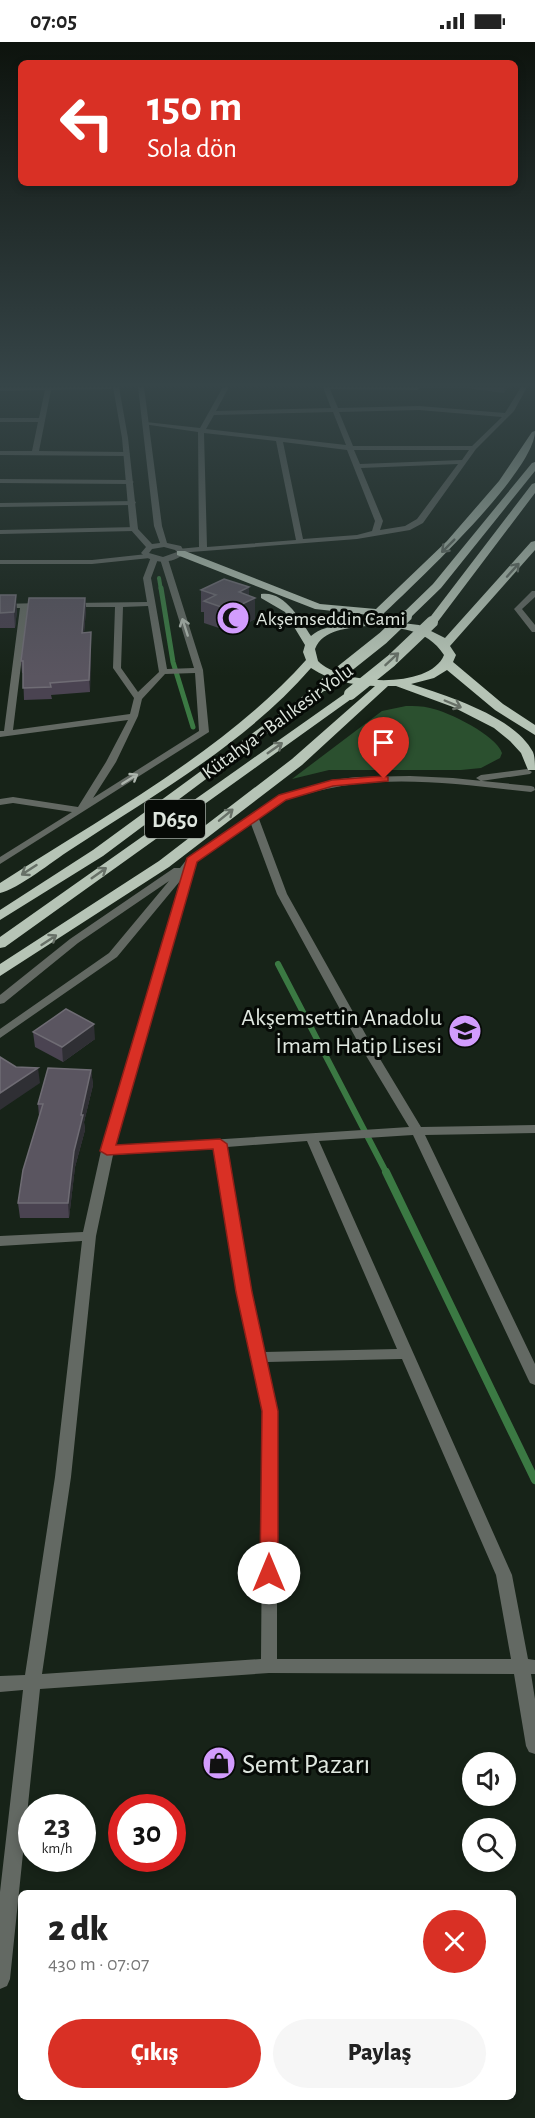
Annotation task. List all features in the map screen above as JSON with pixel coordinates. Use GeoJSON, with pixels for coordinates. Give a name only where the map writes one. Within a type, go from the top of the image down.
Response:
{"type":"FeatureCollection","features":[{"type":"Feature","properties":{"kind":"highway"},"geometry":{"type":"LineString","coordinates":[[367,623],[451,543],[502,484]]}},
{"type":"Feature","properties":{"kind":"highway","name":"Kütahya - Balıkesir Yolu"},"geometry":{"type":"LineString","coordinates":[[0,916],[98,853],[324,685],[383,638],[437,586],[520,484]]}},
{"type":"Feature","properties":{"kind":"highway","name":"Kütahya - Balıkesir Yolu"},"geometry":{"type":"LineString","coordinates":[[0,944],[350,694],[391,661],[432,622],[535,486]]}},
{"type":"Feature","properties":{"kind":"highway"},"geometry":{"type":"LineString","coordinates":[[445,645],[535,544]]}},
{"type":"Feature","properties":{"kind":"highway"},"geometry":{"type":"LineString","coordinates":[[166,556],[319,607],[377,612]]}},
{"type":"Feature","properties":{"kind":"highway"},"geometry":{"type":"LineString","coordinates":[[166,556],[251,590],[289,610],[310,644]]}},
{"type":"Feature","properties":{"kind":"highway"},"geometry":{"type":"LineString","coordinates":[[367,623],[387,623],[414,628],[436,637],[445,645],[449,654],[446,663],[429,677],[383,685],[346,680],[319,669],[311,661],[308,653],[310,644],[318,636],[331,630],[367,623]]}},
{"type":"Feature","properties":{"kind":"highway"},"geometry":{"type":"LineString","coordinates":[[0,889],[177,775],[235,733],[284,693],[311,661]]}},
{"type":"Feature","properties":{"kind":"highway"},"geometry":{"type":"LineString","coordinates":[[446,663],[499,707],[535,731]]}},
{"type":"Feature","properties":{"kind":"highway"},"geometry":{"type":"LineString","coordinates":[[398,684],[448,702],[501,728],[520,743],[529,756],[532,768]]}},
{"type":"Feature","properties":{"kind":"highway"},"geometry":{"type":"LineString","coordinates":[[0,971],[164,864],[297,762],[383,685]]}},
{"type":"Feature","properties":{"kind":"street"},"geometry":{"type":"LineString","coordinates":[[130,484],[134,529],[150,547]]}},
{"type":"Feature","properties":{"kind":"street"},"geometry":{"type":"LineString","coordinates":[[0,861],[204,732],[199,670],[158,526],[153,484]]}},
{"type":"Feature","properties":{"kind":"street"},"geometry":{"type":"LineString","coordinates":[[203,484],[203,549]]}},
{"type":"Feature","properties":{"kind":"street"},"geometry":{"type":"LineString","coordinates":[[288,484],[300,542]]}},
{"type":"Feature","properties":{"kind":"street"},"geometry":{"type":"LineString","coordinates":[[364,484],[379,521],[375,533]]}},
{"type":"Feature","properties":{"kind":"street"},"geometry":{"type":"LineString","coordinates":[[0,562],[92,562],[166,556],[203,549],[300,542],[407,528],[420,521],[447,484]]}},
{"type":"Feature","properties":{"kind":"street"},"geometry":{"type":"LineString","coordinates":[[0,505],[132,503]]}},
{"type":"Feature","properties":{"kind":"street"},"geometry":{"type":"LineString","coordinates":[[0,532],[134,529]]}},
{"type":"Feature","properties":{"kind":"street"},"geometry":{"type":"LineString","coordinates":[[165,545],[150,547],[146,550],[166,556]]}},
{"type":"Feature","properties":{"kind":"street"},"geometry":{"type":"LineString","coordinates":[[163,672],[147,578],[166,556]]}},
{"type":"Feature","properties":{"kind":"street"},"geometry":{"type":"LineString","coordinates":[[535,593],[518,609],[535,630]]}},
{"type":"Feature","properties":{"kind":"street"},"geometry":{"type":"LineString","coordinates":[[119,604],[117,668],[138,698]]}},
{"type":"Feature","properties":{"kind":"street"},"geometry":{"type":"LineString","coordinates":[[60,605],[152,604]]}},
{"type":"Feature","properties":{"kind":"street"},"geometry":{"type":"LineString","coordinates":[[0,606],[48,605]]}},
{"type":"Feature","properties":{"kind":"street"},"geometry":{"type":"LineString","coordinates":[[24,606],[4,733],[134,716]]}},
{"type":"Feature","properties":{"kind":"street"},"geometry":{"type":"LineString","coordinates":[[81,810],[111,762],[134,716],[138,698],[163,672],[199,670]]}},
{"type":"Feature","properties":{"kind":"street"},"geometry":{"type":"LineString","coordinates":[[453,781],[532,768]]}},
{"type":"Feature","properties":{"kind":"street"},"geometry":{"type":"LineString","coordinates":[[532,768],[524,777],[533,791]]}},
{"type":"Feature","properties":{"kind":"street"},"geometry":{"type":"LineString","coordinates":[[0,1001],[74,941],[282,798],[332,783],[384,779],[453,781],[533,791]]}},
{"type":"Feature","properties":{"kind":"street"},"geometry":{"type":"LineString","coordinates":[[0,802],[13,800],[81,810]]}},
{"type":"Feature","properties":{"kind":"street"},"geometry":{"type":"LineString","coordinates":[[254,819],[282,894],[365,1044],[417,1131],[535,1379]]}},
{"type":"Feature","properties":{"kind":"street"},"geometry":{"type":"LineString","coordinates":[[0,1034],[113,955],[191,861]]}},
{"type":"Feature","properties":{"kind":"street"},"geometry":{"type":"LineString","coordinates":[[0,1979],[32,1683],[63,1477],[89,1236],[107,1151],[191,861]]}},
{"type":"Feature","properties":{"kind":"street"},"geometry":{"type":"LineString","coordinates":[[107,1151],[417,1131],[535,1129]]}},
{"type":"Feature","properties":{"kind":"street"},"geometry":{"type":"LineString","coordinates":[[310,1137],[504,1575],[527,1667],[535,1746]]}},
{"type":"Feature","properties":{"kind":"street"},"geometry":{"type":"LineString","coordinates":[[220,1144],[244,1292],[270,1411],[269,1666]]}},
{"type":"Feature","properties":{"kind":"street"},"geometry":{"type":"LineString","coordinates":[[0,1241],[89,1236]]}},
{"type":"Feature","properties":{"kind":"street"},"geometry":{"type":"LineString","coordinates":[[258,1358],[405,1354]]}},
{"type":"Feature","properties":{"kind":"street"},"geometry":{"type":"LineString","coordinates":[[0,1684],[269,1666],[527,1667]]}},
{"type":"Feature","properties":{"kind":"green space"},"geometry":{"type":"Polygon","coordinates":[[[406,706],[438,710],[471,725],[498,746],[502,753],[500,758],[481,768],[329,770],[292,779],[382,711],[406,706]]]}},
{"type":"Feature","properties":{"kind":"building"},"geometry":{"type":"Polygon","coordinates":[[[224,579],[249,587],[239,592],[255,598],[230,610],[204,601],[216,595],[201,590],[224,579]]]}},
{"type":"Feature","properties":{"kind":"building"},"geometry":{"type":"Polygon","coordinates":[[[0,595],[16,595],[14,612],[0,613],[0,595]]]}},
{"type":"Feature","properties":{"kind":"building"},"geometry":{"type":"Polygon","coordinates":[[[29,598],[85,598],[82,633],[91,632],[89,680],[50,683],[51,687],[23,688],[23,661],[21,661],[29,598]]]}},
{"type":"Feature","properties":{"kind":"building"},"geometry":{"type":"Polygon","coordinates":[[[66,1009],[94,1024],[62,1047],[33,1032],[66,1009]]]}},
{"type":"Feature","properties":{"kind":"building"},"geometry":{"type":"Polygon","coordinates":[[[0,1057],[16,1067],[38,1068],[0,1093],[0,1057]]]}},
{"type":"Feature","properties":{"kind":"building"},"geometry":{"type":"Polygon","coordinates":[[[48,1068],[91,1070],[74,1151],[68,1203],[18,1203],[23,1170],[43,1104],[38,1104],[48,1068]]]}},
{"type":"Feature","properties":{"kind":"waterway"},"geometry":{"type":"LineString","coordinates":[[159,578],[161,590]]}},
{"type":"Feature","properties":{"kind":"waterway"},"geometry":{"type":"LineString","coordinates":[[161,588],[173,662],[193,727]]}},
{"type":"Feature","properties":{"kind":"waterway"},"geometry":{"type":"LineString","coordinates":[[278,964],[387,1173]]}},
{"type":"Feature","properties":{"kind":"waterway"},"geometry":{"type":"LineString","coordinates":[[387,1173],[535,1480]]}},
{"type":"Feature","properties":{"kind":"place","name":"Akşemseddin Cami"},"geometry":{"type":"Point","coordinates":[233,618]}},
{"type":"Feature","properties":{"kind":"place","name":"Akşemsettin Anadolu İmam Hatip Lisesi"},"geometry":{"type":"Point","coordinates":[465,1031]}},
{"type":"Feature","properties":{"kind":"place","name":"Semt Pazarı"},"geometry":{"type":"Point","coordinates":[219,1763]}},
{"type":"Feature","properties":{"kind":"route"},"geometry":{"type":"LineString","coordinates":[[269,1573],[270,1411],[244,1292],[220,1144],[107,1151],[191,861],[282,798],[332,783],[384,779]]}}]}
